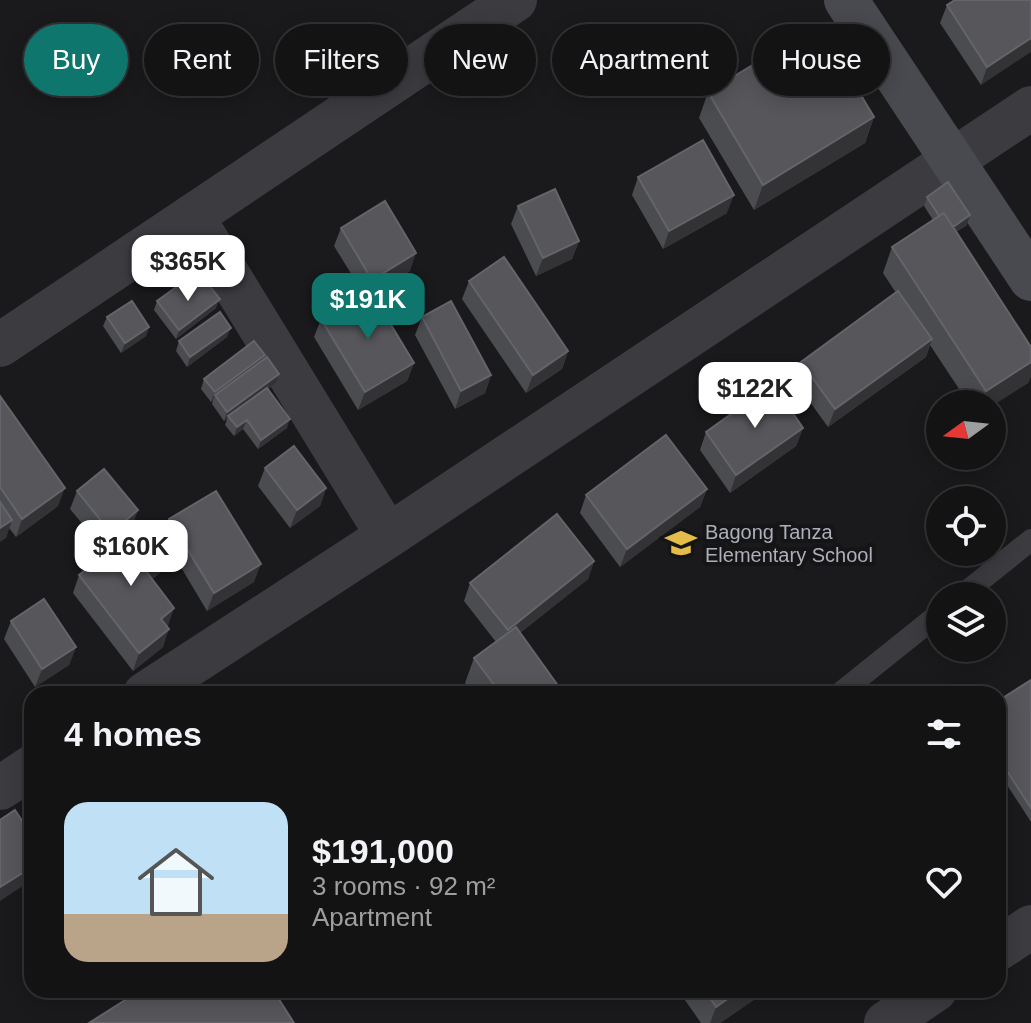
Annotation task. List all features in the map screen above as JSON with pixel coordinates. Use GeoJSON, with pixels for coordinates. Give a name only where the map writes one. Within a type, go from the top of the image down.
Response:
{"type":"FeatureCollection","features":[{"type":"Feature","properties":{"kind":"street"},"geometry":{"type":"LineString","coordinates":[[0,345],[515,0]]}},
{"type":"Feature","properties":{"kind":"street"},"geometry":{"type":"LineString","coordinates":[[846,0],[1031,279]]}},
{"type":"Feature","properties":{"kind":"street"},"geometry":{"type":"LineString","coordinates":[[157,686],[1031,108]]}},
{"type":"Feature","properties":{"kind":"street"},"geometry":{"type":"LineString","coordinates":[[192,216],[388,536]]}},
{"type":"Feature","properties":{"kind":"street"},"geometry":{"type":"LineString","coordinates":[[0,788],[24,772]]}},
{"type":"Feature","properties":{"kind":"street"},"geometry":{"type":"LineString","coordinates":[[1006,944],[1031,927]]}},
{"type":"Feature","properties":{"kind":"street"},"geometry":{"type":"LineString","coordinates":[[886,1023],[923,998]]}},
{"type":"Feature","properties":{"kind":"lane"},"geometry":{"type":"LineString","coordinates":[[978,582],[1031,540]]}},
{"type":"Feature","properties":{"kind":"lane"},"geometry":{"type":"LineString","coordinates":[[849,686],[926,624]]}},
{"type":"Feature","properties":{"kind":"building"},"geometry":{"type":"Polygon","coordinates":[[[955,0],[1031,0],[1031,38],[987,67],[947,5],[955,0]]]}},
{"type":"Feature","properties":{"kind":"building"},"geometry":{"type":"Polygon","coordinates":[[[753,65],[753,96],[861,96],[874,117],[763,185],[710,96],[737,96],[737,74],[753,65]]]}},
{"type":"Feature","properties":{"kind":"building"},"geometry":{"type":"Polygon","coordinates":[[[703,140],[734,195],[669,231],[638,177],[703,140]]]}},
{"type":"Feature","properties":{"kind":"building"},"geometry":{"type":"Polygon","coordinates":[[[948,182],[970,215],[953,227],[944,213],[939,216],[927,197],[948,182]]]}},
{"type":"Feature","properties":{"kind":"building"},"geometry":{"type":"Polygon","coordinates":[[[555,189],[579,241],[543,258],[518,206],[555,189]]]}},
{"type":"Feature","properties":{"kind":"building"},"geometry":{"type":"Polygon","coordinates":[[[385,201],[416,253],[372,280],[341,228],[385,201]]]}},
{"type":"Feature","properties":{"kind":"building"},"geometry":{"type":"Polygon","coordinates":[[[944,213],[1031,347],[1031,362],[985,390],[892,247],[944,213]]]}},
{"type":"Feature","properties":{"kind":"building"},"geometry":{"type":"Polygon","coordinates":[[[504,257],[568,351],[533,375],[469,281],[504,257]]]}},
{"type":"Feature","properties":{"kind":"building"},"geometry":{"type":"Polygon","coordinates":[[[204,279],[220,299],[179,330],[157,301],[179,285],[186,293],[204,279]]]}},
{"type":"Feature","properties":{"kind":"building"},"geometry":{"type":"Polygon","coordinates":[[[370,290],[414,363],[365,392],[321,319],[370,290]]]}},
{"type":"Feature","properties":{"kind":"building"},"geometry":{"type":"Polygon","coordinates":[[[898,291],[932,339],[835,409],[801,362],[898,291]]]}},
{"type":"Feature","properties":{"kind":"building"},"geometry":{"type":"Polygon","coordinates":[[[132,301],[149,327],[125,343],[107,317],[132,301]]]}},
{"type":"Feature","properties":{"kind":"building"},"geometry":{"type":"Polygon","coordinates":[[[451,301],[491,375],[461,391],[422,317],[451,301]]]}},
{"type":"Feature","properties":{"kind":"building"},"geometry":{"type":"Polygon","coordinates":[[[220,312],[231,328],[190,357],[179,341],[220,312]]]}},
{"type":"Feature","properties":{"kind":"building"},"geometry":{"type":"Polygon","coordinates":[[[254,341],[265,355],[215,392],[204,379],[254,341]]]}},
{"type":"Feature","properties":{"kind":"building"},"geometry":{"type":"Polygon","coordinates":[[[267,357],[279,374],[227,412],[215,395],[267,357]]]}},
{"type":"Feature","properties":{"kind":"building"},"geometry":{"type":"Polygon","coordinates":[[[773,384],[803,428],[736,475],[706,432],[773,384]]]}},
{"type":"Feature","properties":{"kind":"building"},"geometry":{"type":"Polygon","coordinates":[[[267,388],[290,419],[261,440],[247,420],[237,427],[228,416],[267,388]]]}},
{"type":"Feature","properties":{"kind":"building"},"geometry":{"type":"Polygon","coordinates":[[[0,396],[65,488],[22,519],[0,487],[0,396]]]}},
{"type":"Feature","properties":{"kind":"building"},"geometry":{"type":"Polygon","coordinates":[[[666,435],[707,489],[627,549],[586,495],[666,435]]]}},
{"type":"Feature","properties":{"kind":"building"},"geometry":{"type":"Polygon","coordinates":[[[294,446],[326,488],[297,510],[265,468],[294,446]]]}},
{"type":"Feature","properties":{"kind":"building"},"geometry":{"type":"Polygon","coordinates":[[[104,469],[138,510],[111,533],[77,491],[104,469]]]}},
{"type":"Feature","properties":{"kind":"building"},"geometry":{"type":"Polygon","coordinates":[[[216,491],[261,564],[214,593],[169,519],[216,491]]]}},
{"type":"Feature","properties":{"kind":"building"},"geometry":{"type":"Polygon","coordinates":[[[0,502],[12,520],[0,528],[0,502]]]}},
{"type":"Feature","properties":{"kind":"building"},"geometry":{"type":"Polygon","coordinates":[[[557,514],[594,561],[508,630],[470,583],[557,514]]]}},
{"type":"Feature","properties":{"kind":"building"},"geometry":{"type":"Polygon","coordinates":[[[143,525],[167,555],[146,571],[174,608],[161,619],[169,629],[139,653],[79,575],[143,525]]]}},
{"type":"Feature","properties":{"kind":"building"},"geometry":{"type":"Polygon","coordinates":[[[44,599],[76,647],[42,669],[11,621],[44,599]]]}},
{"type":"Feature","properties":{"kind":"building"},"geometry":{"type":"Polygon","coordinates":[[[516,627],[558,686],[495,686],[474,658],[516,627]]]}},
{"type":"Feature","properties":{"kind":"building"},"geometry":{"type":"Polygon","coordinates":[[[1031,680],[1031,808],[1006,769],[1006,696],[1031,680]]]}},
{"type":"Feature","properties":{"kind":"building"},"geometry":{"type":"Polygon","coordinates":[[[15,810],[24,824],[24,872],[0,887],[0,820],[15,810]]]}},
{"type":"Feature","properties":{"kind":"building"},"geometry":{"type":"Polygon","coordinates":[[[128,998],[278,998],[294,1023],[89,1023],[128,998]]]}},
{"type":"Feature","properties":{"kind":"building"},"geometry":{"type":"Polygon","coordinates":[[[710,998],[729,998],[716,1007],[710,998]]]}},
{"type":"Feature","properties":{"kind":"place","name":"Bagong Tanza Elementary School"},"geometry":{"type":"Point","coordinates":[681,543]}}]}
